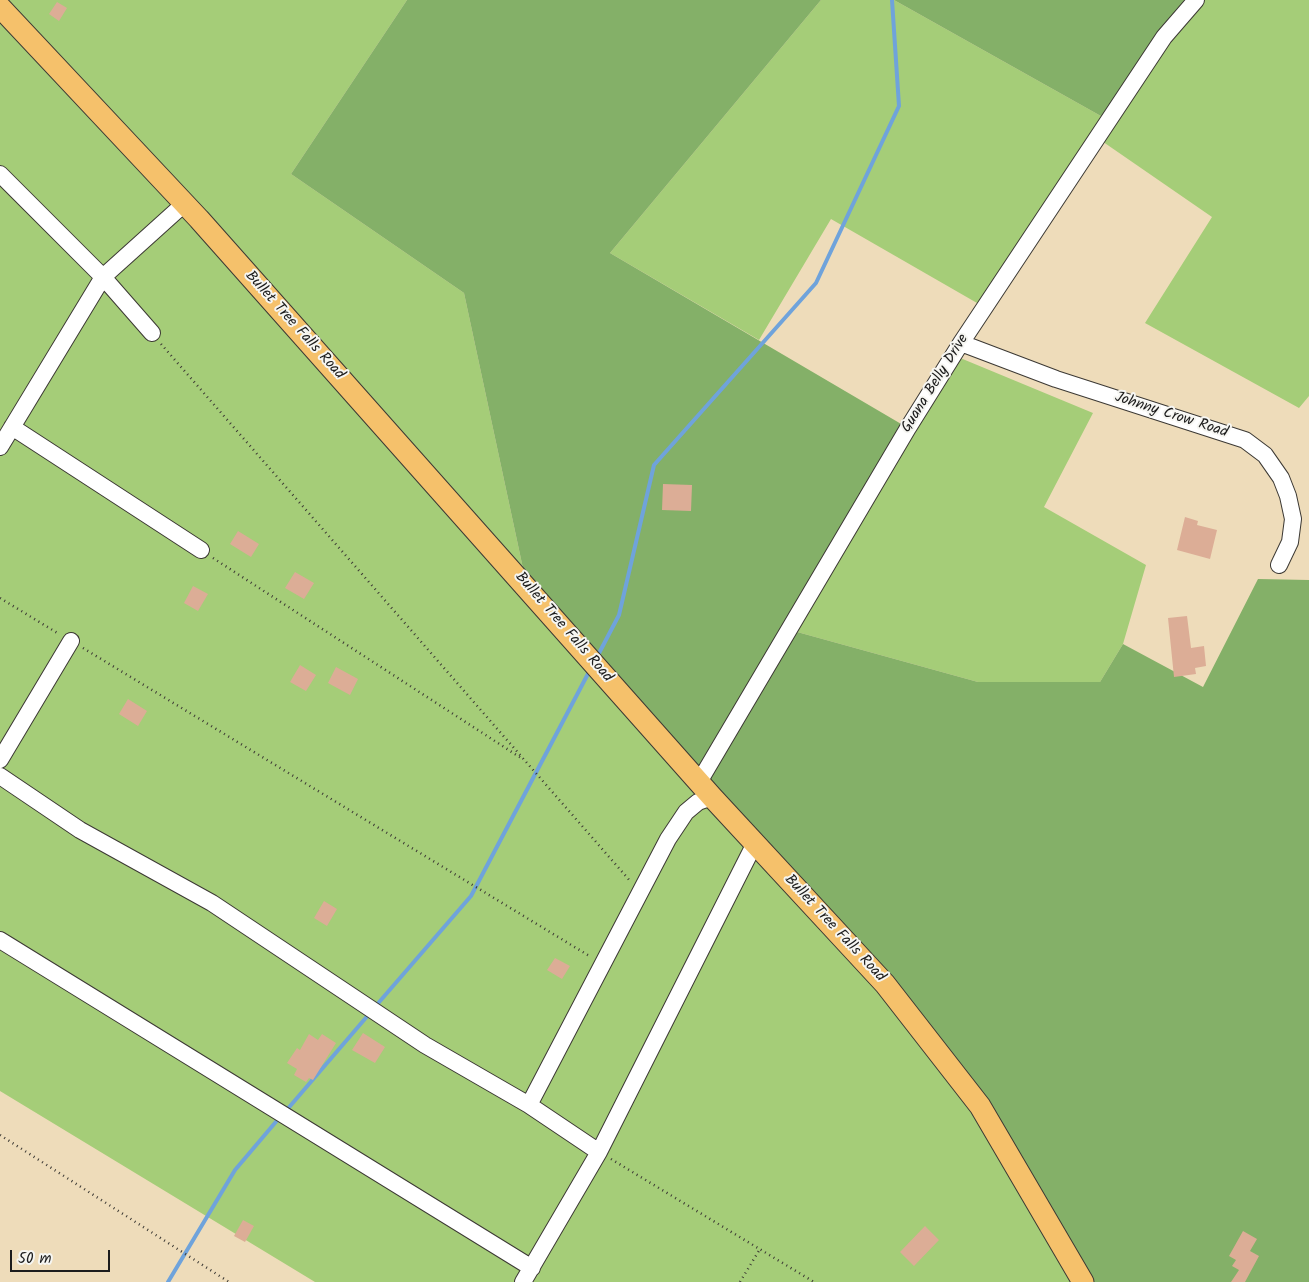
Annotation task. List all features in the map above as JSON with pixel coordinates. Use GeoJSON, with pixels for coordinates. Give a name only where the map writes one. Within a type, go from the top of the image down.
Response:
{"type":"FeatureCollection","features":[{"type":"Feature","properties":{"kind":"main road","name":"Bullet Tree Falls Road"},"geometry":{"type":"LineString","coordinates":[[0,7],[184,204],[527,587],[705,790],[884,984],[980,1106],[1083,1282]]}},
{"type":"Feature","properties":{"kind":"street","name":"Guana Belly Drive"},"geometry":{"type":"LineString","coordinates":[[705,790],[908,428],[961,343],[1164,38],[1196,0]]}},
{"type":"Feature","properties":{"kind":"street"},"geometry":{"type":"LineString","coordinates":[[0,174],[103,277],[152,333]]}},
{"type":"Feature","properties":{"kind":"street"},"geometry":{"type":"LineString","coordinates":[[0,447],[103,277],[184,204]]}},
{"type":"Feature","properties":{"kind":"street","name":"Johnny Crow Road"},"geometry":{"type":"LineString","coordinates":[[961,343],[1056,379],[1245,440],[1265,455],[1281,478],[1288,496],[1293,519],[1290,542],[1279,565]]}},
{"type":"Feature","properties":{"kind":"street"},"geometry":{"type":"LineString","coordinates":[[12,427],[201,550]]}},
{"type":"Feature","properties":{"kind":"street"},"geometry":{"type":"LineString","coordinates":[[0,760],[71,641]]}},
{"type":"Feature","properties":{"kind":"street"},"geometry":{"type":"LineString","coordinates":[[0,776],[80,830],[212,903],[425,1045],[530,1105],[599,1152]]}},
{"type":"Feature","properties":{"kind":"street"},"geometry":{"type":"LineString","coordinates":[[530,1105],[668,839],[686,812],[698,802],[705,790]]}},
{"type":"Feature","properties":{"kind":"street"},"geometry":{"type":"LineString","coordinates":[[523,1282],[599,1152],[755,844]]}},
{"type":"Feature","properties":{"kind":"street"},"geometry":{"type":"LineString","coordinates":[[0,940],[532,1268]]}},
{"type":"Feature","properties":{"kind":"path"},"geometry":{"type":"LineString","coordinates":[[152,333],[640,894]]}},
{"type":"Feature","properties":{"kind":"path"},"geometry":{"type":"LineString","coordinates":[[201,550],[524,760]]}},
{"type":"Feature","properties":{"kind":"path"},"geometry":{"type":"LineString","coordinates":[[0,598],[604,964]]}},
{"type":"Feature","properties":{"kind":"path"},"geometry":{"type":"LineString","coordinates":[[0,1135],[229,1282]]}},
{"type":"Feature","properties":{"kind":"path"},"geometry":{"type":"LineString","coordinates":[[599,1152],[814,1282]]}},
{"type":"Feature","properties":{"kind":"path"},"geometry":{"type":"LineString","coordinates":[[740,1282],[760,1249]]}},
{"type":"Feature","properties":{"kind":"green space"},"geometry":{"type":"Polygon","coordinates":[[[0,0],[407,0],[291,174],[464,293],[527,587],[980,1106],[1083,1282],[315,1282],[0,1091],[0,0]]]}},
{"type":"Feature","properties":{"kind":"green space"},"geometry":{"type":"Polygon","coordinates":[[[407,0],[821,0],[610,253],[908,428],[790,630],[978,682],[1100,682],[1123,644],[1203,687],[1258,579],[1309,580],[1309,1282],[1083,1282],[980,1106],[527,587],[464,293],[291,174],[407,0]]]}},
{"type":"Feature","properties":{"kind":"green space"},"geometry":{"type":"Polygon","coordinates":[[[821,0],[894,0],[1108,120],[1196,0],[1309,0],[1309,396],[1299,408],[1145,323],[1212,217],[1096,137],[984,307],[831,219],[759,340],[610,253],[821,0]]]}},
{"type":"Feature","properties":{"kind":"green space"},"geometry":{"type":"Polygon","coordinates":[[[894,0],[1196,0],[1108,120],[894,0]]]}},
{"type":"Feature","properties":{"kind":"green space"},"geometry":{"type":"Polygon","coordinates":[[[953,355],[1093,413],[1044,507],[1146,565],[1123,644],[1100,682],[978,682],[790,630],[953,355]]]}},
{"type":"Feature","properties":{"kind":"building"},"geometry":{"type":"Polygon","coordinates":[[[57,2],[67,8],[59,21],[49,14],[57,2]]]}},
{"type":"Feature","properties":{"kind":"building"},"geometry":{"type":"Polygon","coordinates":[[[663,484],[692,485],[691,511],[662,510],[663,484]]]}},
{"type":"Feature","properties":{"kind":"building"},"geometry":{"type":"Polygon","coordinates":[[[1185,517],[1198,521],[1197,525],[1217,530],[1210,559],[1177,550],[1185,517]]]}},
{"type":"Feature","properties":{"kind":"building"},"geometry":{"type":"Polygon","coordinates":[[[238,531],[259,544],[251,557],[230,544],[238,531]]]}},
{"type":"Feature","properties":{"kind":"building"},"geometry":{"type":"Polygon","coordinates":[[[295,572],[314,583],[304,599],[285,588],[295,572]]]}},
{"type":"Feature","properties":{"kind":"building"},"geometry":{"type":"Polygon","coordinates":[[[193,586],[208,594],[198,611],[184,603],[193,586]]]}},
{"type":"Feature","properties":{"kind":"building"},"geometry":{"type":"Polygon","coordinates":[[[1187,616],[1191,648],[1204,646],[1206,666],[1195,668],[1196,674],[1174,677],[1168,618],[1187,616]]]}},
{"type":"Feature","properties":{"kind":"building"},"geometry":{"type":"Polygon","coordinates":[[[300,665],[316,675],[306,691],[290,682],[300,665]]]}},
{"type":"Feature","properties":{"kind":"building"},"geometry":{"type":"Polygon","coordinates":[[[336,667],[358,679],[350,695],[328,683],[336,667]]]}},
{"type":"Feature","properties":{"kind":"building"},"geometry":{"type":"Polygon","coordinates":[[[128,699],[147,711],[138,726],[119,714],[128,699]]]}},
{"type":"Feature","properties":{"kind":"building"},"geometry":{"type":"Polygon","coordinates":[[[324,901],[337,909],[327,926],[314,918],[324,901]]]}},
{"type":"Feature","properties":{"kind":"building"},"geometry":{"type":"Polygon","coordinates":[[[555,958],[570,966],[562,979],[547,970],[555,958]]]}},
{"type":"Feature","properties":{"kind":"building"},"geometry":{"type":"Polygon","coordinates":[[[363,1033],[385,1047],[375,1063],[352,1050],[363,1033]]]}},
{"type":"Feature","properties":{"kind":"building"},"geometry":{"type":"Polygon","coordinates":[[[309,1034],[318,1040],[322,1034],[336,1043],[313,1080],[309,1078],[306,1082],[294,1075],[297,1069],[287,1063],[297,1048],[300,1050],[309,1034]]]}},
{"type":"Feature","properties":{"kind":"building"},"geometry":{"type":"Polygon","coordinates":[[[243,1220],[254,1226],[245,1242],[234,1236],[243,1220]]]}},
{"type":"Feature","properties":{"kind":"building"},"geometry":{"type":"Polygon","coordinates":[[[925,1226],[939,1240],[914,1266],[900,1252],[925,1226]]]}},
{"type":"Feature","properties":{"kind":"building"},"geometry":{"type":"Polygon","coordinates":[[[1243,1231],[1257,1239],[1250,1251],[1259,1256],[1245,1282],[1231,1282],[1239,1270],[1232,1266],[1236,1260],[1229,1256],[1243,1231]]]}},
{"type":"Feature","properties":{"kind":"waterway"},"geometry":{"type":"LineString","coordinates":[[597,657],[619,615],[654,465],[816,283],[899,106],[892,0]]}},
{"type":"Feature","properties":{"kind":"waterway"},"geometry":{"type":"LineString","coordinates":[[374,1008],[471,896],[590,670]]}},
{"type":"Feature","properties":{"kind":"waterway"},"geometry":{"type":"LineString","coordinates":[[285,1112],[370,1013]]}},
{"type":"Feature","properties":{"kind":"waterway"},"geometry":{"type":"LineString","coordinates":[[168,1282],[235,1170],[280,1117]]}}]}
